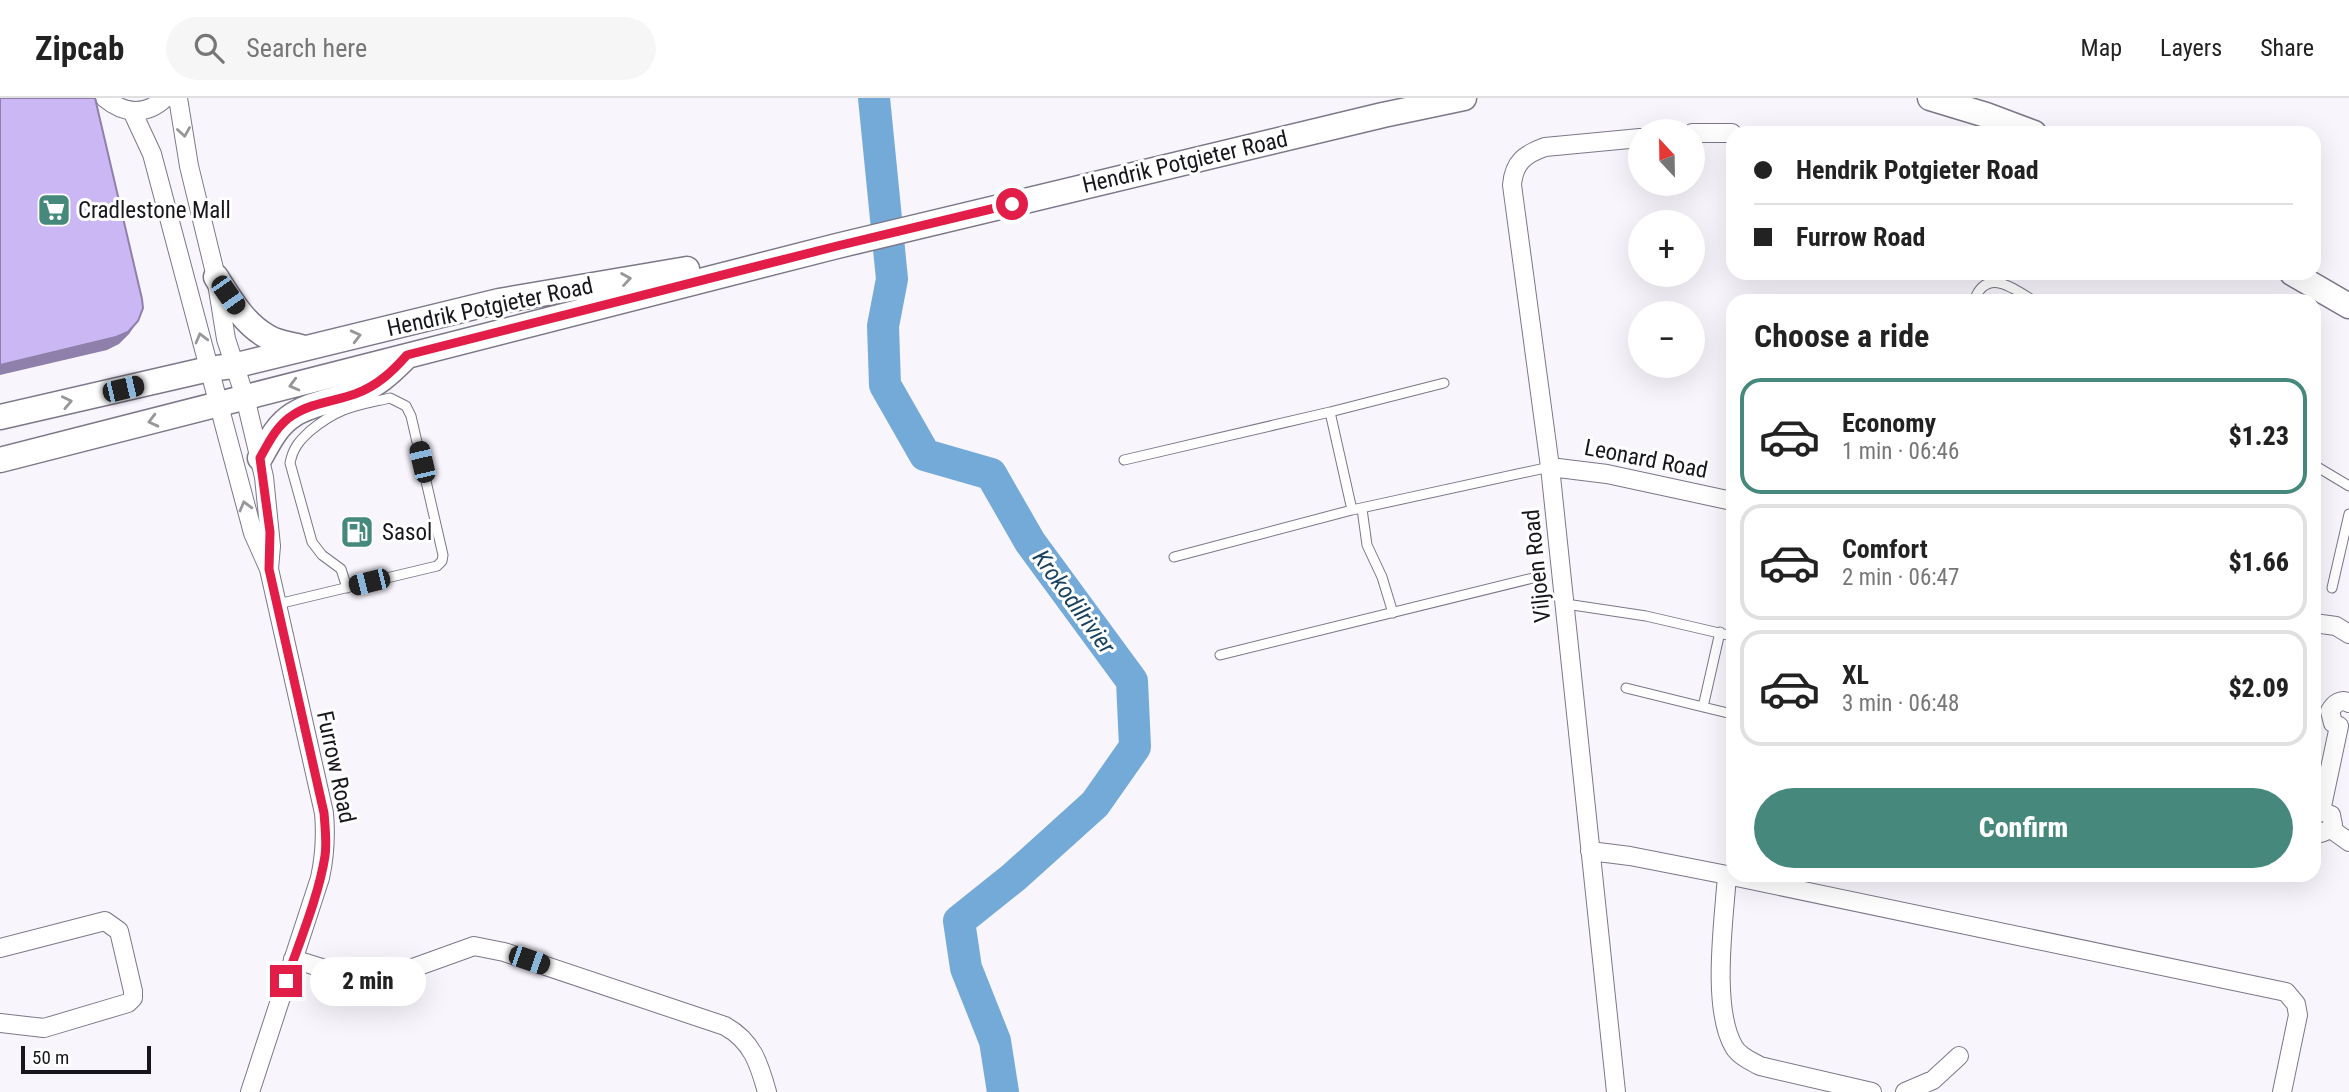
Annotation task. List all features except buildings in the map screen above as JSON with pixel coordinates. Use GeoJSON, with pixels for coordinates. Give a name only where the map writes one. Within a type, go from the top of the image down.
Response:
{"type":"FeatureCollection","features":[{"type":"Feature","properties":{"kind":"main road","name":"Hendrik Potgieter Road"},"geometry":{"type":"LineString","coordinates":[[0,460],[1387,107],[1464,98]]}},
{"type":"Feature","properties":{"kind":"main road"},"geometry":{"type":"LineString","coordinates":[[1930,98],[2015,126]]}},
{"type":"Feature","properties":{"kind":"main road","name":"Hendrik Potgieter Road"},"geometry":{"type":"LineString","coordinates":[[0,417],[307,348],[499,301],[577,286],[845,244]]}},
{"type":"Feature","properties":{"kind":"main road"},"geometry":{"type":"LineString","coordinates":[[216,277],[240,313],[259,332],[270,339],[307,348]]}},
{"type":"Feature","properties":{"kind":"main road"},"geometry":{"type":"LineString","coordinates":[[2304,280],[2349,306]]}},
{"type":"Feature","properties":{"kind":"main road"},"geometry":{"type":"LineString","coordinates":[[260,458],[271,438],[291,415],[374,385],[407,355]]}},
{"type":"Feature","properties":{"kind":"street"},"geometry":{"type":"LineString","coordinates":[[106,98],[116,107],[132,111],[153,108],[165,98]]}},
{"type":"Feature","properties":{"kind":"street"},"geometry":{"type":"LineString","coordinates":[[178,98],[189,166],[216,277],[226,339],[221,367]]}},
{"type":"Feature","properties":{"kind":"street"},"geometry":{"type":"LineString","coordinates":[[132,111],[152,153],[221,367]]}},
{"type":"Feature","properties":{"kind":"street"},"geometry":{"type":"LineString","coordinates":[[1705,133],[1726,133]]}},
{"type":"Feature","properties":{"kind":"street","name":"Viljoen Road"},"geometry":{"type":"LineString","coordinates":[[1616,1092],[1566,604],[1513,176],[1522,158],[1545,147],[1628,139]]}},
{"type":"Feature","properties":{"kind":"street","name":"Furrow Road"},"geometry":{"type":"LineString","coordinates":[[221,367],[245,397],[260,458],[269,521],[269,569]]}},
{"type":"Feature","properties":{"kind":"street","name":"Furrow Road"},"geometry":{"type":"LineString","coordinates":[[221,367],[219,404],[253,533],[269,569],[278,604],[324,813],[326,836],[320,878],[250,1092]]}},
{"type":"Feature","properties":{"kind":"street","name":"Leonard Road"},"geometry":{"type":"LineString","coordinates":[[1550,467],[1607,474],[1726,500]]}},
{"type":"Feature","properties":{"kind":"street"},"geometry":{"type":"LineString","coordinates":[[2321,624],[2336,626],[2349,634]]}},
{"type":"Feature","properties":{"kind":"street"},"geometry":{"type":"LineString","coordinates":[[2321,795],[2339,709]]}},
{"type":"Feature","properties":{"kind":"street"},"geometry":{"type":"LineString","coordinates":[[2321,814],[2331,815],[2333,820],[2322,829],[2349,842]]}},
{"type":"Feature","properties":{"kind":"street"},"geometry":{"type":"LineString","coordinates":[[1590,851],[1726,875]]}},
{"type":"Feature","properties":{"kind":"street"},"geometry":{"type":"LineString","coordinates":[[1727,882],[1721,983],[1723,1006],[1734,1048],[1746,1059],[1760,1066],[1872,1092]]}},
{"type":"Feature","properties":{"kind":"street"},"geometry":{"type":"LineString","coordinates":[[1760,882],[2286,992],[2297,1004],[2298,1015],[2282,1092]]}},
{"type":"Feature","properties":{"kind":"street"},"geometry":{"type":"LineString","coordinates":[[0,948],[104,921],[119,932],[133,991],[133,998],[128,1003],[44,1028],[0,1023]]}},
{"type":"Feature","properties":{"kind":"street"},"geometry":{"type":"LineString","coordinates":[[293,958],[348,976],[363,976],[399,973],[474,946],[504,952],[725,1026],[738,1033],[754,1052],[766,1092]]}},
{"type":"Feature","properties":{"kind":"street"},"geometry":{"type":"LineString","coordinates":[[1905,1092],[1933,1080],[1959,1056]]}},
{"type":"Feature","properties":{"kind":"lane"},"geometry":{"type":"LineString","coordinates":[[1977,294],[1979,288],[1986,284],[1998,283],[2022,294]]}},
{"type":"Feature","properties":{"kind":"lane"},"geometry":{"type":"LineString","coordinates":[[1124,460],[1444,383]]}},
{"type":"Feature","properties":{"kind":"lane"},"geometry":{"type":"LineString","coordinates":[[278,604],[347,588],[437,566],[442,561],[443,555],[411,416],[406,406],[390,398],[345,408],[329,415],[297,443],[292,454],[290,463],[312,542],[322,555],[341,569],[347,588]]}},
{"type":"Feature","properties":{"kind":"lane"},"geometry":{"type":"LineString","coordinates":[[1330,412],[1367,545],[1382,577],[1393,613]]}},
{"type":"Feature","properties":{"kind":"lane"},"geometry":{"type":"LineString","coordinates":[[1174,557],[1357,510],[1550,467]]}},
{"type":"Feature","properties":{"kind":"lane"},"geometry":{"type":"LineString","coordinates":[[2321,469],[2349,486]]}},
{"type":"Feature","properties":{"kind":"lane"},"geometry":{"type":"LineString","coordinates":[[2332,588],[2349,514]]}},
{"type":"Feature","properties":{"kind":"lane"},"geometry":{"type":"LineString","coordinates":[[1220,655],[1533,578]]}},
{"type":"Feature","properties":{"kind":"lane"},"geometry":{"type":"LineString","coordinates":[[1566,604],[1646,616],[1726,634]]}},
{"type":"Feature","properties":{"kind":"lane"},"geometry":{"type":"LineString","coordinates":[[1703,706],[1720,632]]}},
{"type":"Feature","properties":{"kind":"lane"},"geometry":{"type":"LineString","coordinates":[[1626,688],[1726,712]]}},
{"type":"Feature","properties":{"kind":"waterway","name":"Krokodilrivier"},"geometry":{"type":"LineString","coordinates":[[874,98],[892,279],[883,326],[885,385],[925,455],[991,474],[1030,542],[1132,681],[1135,747],[1095,804],[1014,877],[959,921],[966,968],[995,1041],[1003,1092]]}},
{"type":"Feature","properties":{"kind":"place","name":"Cradlestone Mall"},"geometry":{"type":"Point","coordinates":[54,210]}},
{"type":"Feature","properties":{"kind":"place","name":"Sasol"},"geometry":{"type":"Point","coordinates":[357,532]}},
{"type":"Feature","properties":{"kind":"route"},"geometry":{"type":"LineString","coordinates":[[286,981],[320,878],[326,836],[324,813],[269,569],[270,532],[260,458],[281,425],[291,415],[305,408],[357,393],[374,385],[407,355],[1012,204]]}}]}
